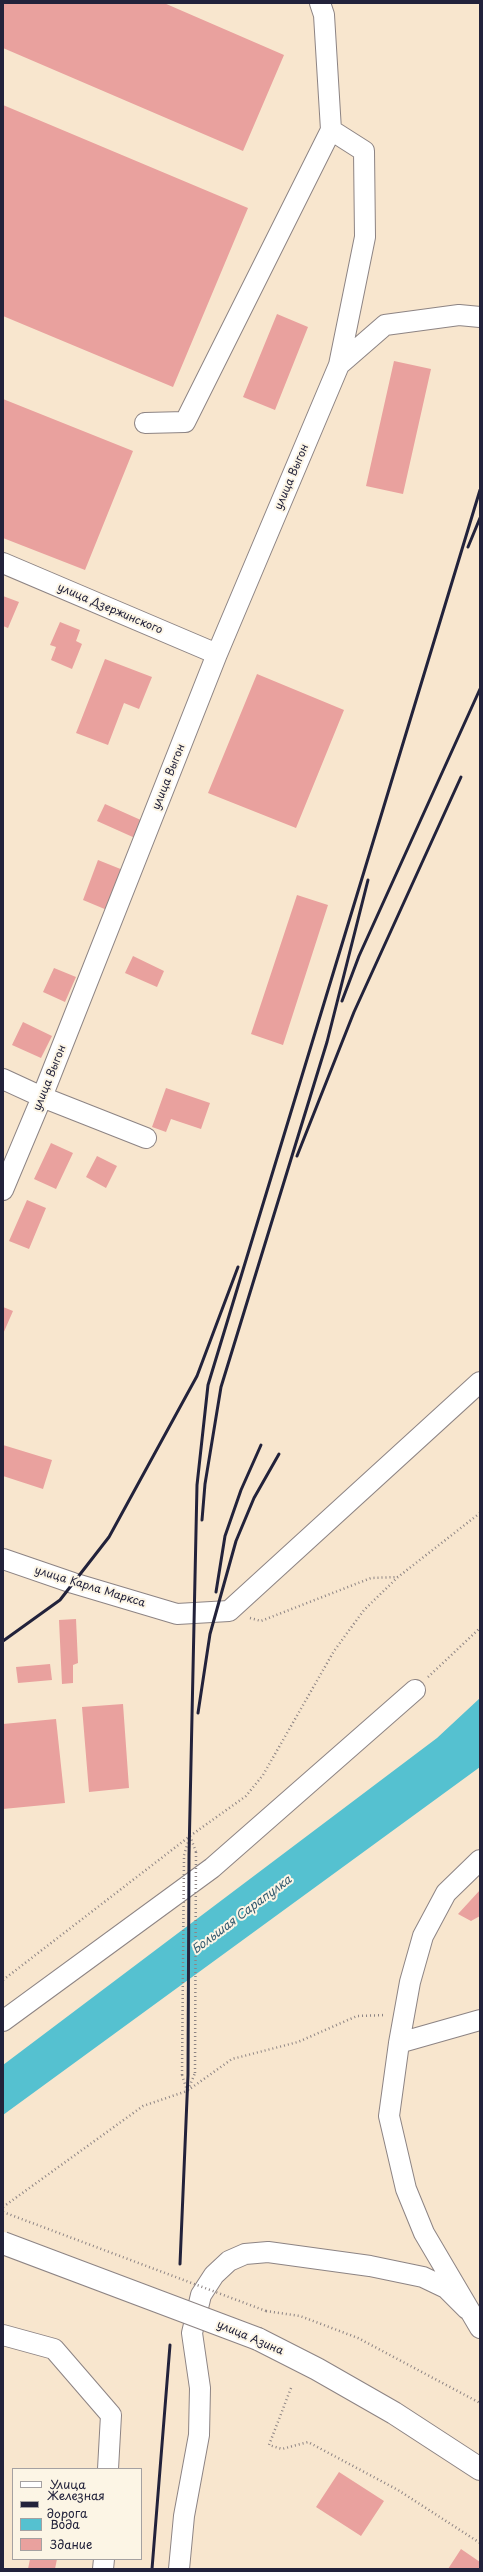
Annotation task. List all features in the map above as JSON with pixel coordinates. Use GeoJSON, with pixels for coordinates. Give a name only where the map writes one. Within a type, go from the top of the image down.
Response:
{"type":"FeatureCollection","features":[{"type":"Feature","properties":{"kind":"main road","name":"улица Азина"},"geometry":{"type":"LineString","coordinates":[[3,2243],[258,2339],[317,2369],[374,2402],[480,2469]]}},
{"type":"Feature","properties":{"kind":"street"},"geometry":{"type":"LineString","coordinates":[[145,423],[185,422],[331,130],[324,15],[320,3]]}},
{"type":"Feature","properties":{"kind":"street"},"geometry":{"type":"LineString","coordinates":[[331,130],[364,151],[365,237],[339,365]]}},
{"type":"Feature","properties":{"kind":"street"},"geometry":{"type":"LineString","coordinates":[[339,365],[385,325],[459,315],[480,317]]}},
{"type":"Feature","properties":{"kind":"street","name":"улица Выгон"},"geometry":{"type":"LineString","coordinates":[[3,1190],[42,1097],[217,654],[339,365]]}},
{"type":"Feature","properties":{"kind":"street","name":"улица Дзержинского"},"geometry":{"type":"LineString","coordinates":[[3,563],[217,654]]}},
{"type":"Feature","properties":{"kind":"street"},"geometry":{"type":"LineString","coordinates":[[3,1079],[42,1097],[146,1138]]}},
{"type":"Feature","properties":{"kind":"street"},"geometry":{"type":"LineString","coordinates":[[229,1611],[480,1382]]}},
{"type":"Feature","properties":{"kind":"street","name":"улица Карла Маркса"},"geometry":{"type":"LineString","coordinates":[[3,1559],[73,1583],[177,1614],[229,1611]]}},
{"type":"Feature","properties":{"kind":"street"},"geometry":{"type":"LineString","coordinates":[[3,2021],[212,1868],[415,1690]]}},
{"type":"Feature","properties":{"kind":"street"},"geometry":{"type":"LineString","coordinates":[[480,1860],[446,1894],[430,1921],[414,1970],[404,2015],[389,2116],[396,2155],[406,2189],[424,2233],[467,2309],[480,2328]]}},
{"type":"Feature","properties":{"kind":"street"},"geometry":{"type":"LineString","coordinates":[[399,2043],[480,2020]]}},
{"type":"Feature","properties":{"kind":"street"},"geometry":{"type":"LineString","coordinates":[[179,2569],[184,2516],[199,2435],[200,2388],[192,2333],[201,2295],[214,2275],[229,2261],[245,2254],[268,2252],[370,2266],[423,2277],[446,2288],[467,2309]]}},
{"type":"Feature","properties":{"kind":"street"},"geometry":{"type":"LineString","coordinates":[[3,2335],[54,2348],[110,2415],[108,2468]]}},
{"type":"Feature","properties":{"kind":"path"},"geometry":{"type":"LineString","coordinates":[[3,1980],[190,1836],[246,1796],[263,1774],[334,1651],[364,1610],[398,1577],[480,1513]]}},
{"type":"Feature","properties":{"kind":"path"},"geometry":{"type":"LineString","coordinates":[[229,1611],[261,1621],[371,1578],[398,1577]]}},
{"type":"Feature","properties":{"kind":"path"},"geometry":{"type":"LineString","coordinates":[[415,1690],[480,1628]]}},
{"type":"Feature","properties":{"kind":"path"},"geometry":{"type":"LineString","coordinates":[[188,2091],[194,2073],[196,1852],[190,1836]]}},
{"type":"Feature","properties":{"kind":"path"},"geometry":{"type":"LineString","coordinates":[[188,2091],[182,2075],[184,1855],[190,1836]]}},
{"type":"Feature","properties":{"kind":"path"},"geometry":{"type":"LineString","coordinates":[[3,2207],[143,2106],[188,2091],[232,2059],[298,2042],[357,2016],[404,2015]]}},
{"type":"Feature","properties":{"kind":"path"},"geometry":{"type":"LineString","coordinates":[[3,2212],[266,2311],[300,2316],[358,2338],[480,2403]]}},
{"type":"Feature","properties":{"kind":"path"},"geometry":{"type":"LineString","coordinates":[[292,2388],[269,2445],[282,2449],[308,2442],[398,2490],[480,2544]]}},
{"type":"Feature","properties":{"kind":"water","name":"Большая Сарапулка"},"geometry":{"type":"Polygon","coordinates":[[[480,1698],[480,1767],[3,2115],[3,2065],[437,1738],[480,1698]]]}},
{"type":"Feature","properties":{"kind":"building"},"geometry":{"type":"Polygon","coordinates":[[[3,3],[164,3],[284,55],[243,151],[3,48],[3,3]]]}},
{"type":"Feature","properties":{"kind":"building"},"geometry":{"type":"Polygon","coordinates":[[[3,105],[248,208],[173,387],[3,316],[3,105]]]}},
{"type":"Feature","properties":{"kind":"building"},"geometry":{"type":"Polygon","coordinates":[[[277,314],[308,327],[275,410],[243,397],[277,314]]]}},
{"type":"Feature","properties":{"kind":"building"},"geometry":{"type":"Polygon","coordinates":[[[394,361],[431,369],[403,494],[366,486],[394,361]]]}},
{"type":"Feature","properties":{"kind":"building"},"geometry":{"type":"Polygon","coordinates":[[[3,399],[133,451],[85,570],[3,538],[3,399]]]}},
{"type":"Feature","properties":{"kind":"building"},"geometry":{"type":"Polygon","coordinates":[[[3,596],[19,602],[8,628],[3,626],[3,596]]]}},
{"type":"Feature","properties":{"kind":"building"},"geometry":{"type":"Polygon","coordinates":[[[60,622],[80,630],[76,641],[82,644],[72,669],[51,660],[56,647],[50,645],[60,622]]]}},
{"type":"Feature","properties":{"kind":"building"},"geometry":{"type":"Polygon","coordinates":[[[105,659],[152,677],[139,709],[124,703],[108,745],[76,733],[105,659]]]}},
{"type":"Feature","properties":{"kind":"building"},"geometry":{"type":"Polygon","coordinates":[[[257,674],[344,710],[296,828],[208,793],[257,674]]]}},
{"type":"Feature","properties":{"kind":"building"},"geometry":{"type":"Polygon","coordinates":[[[105,804],[143,821],[135,838],[97,821],[105,804]]]}},
{"type":"Feature","properties":{"kind":"building"},"geometry":{"type":"Polygon","coordinates":[[[98,860],[123,870],[107,910],[83,900],[98,860]]]}},
{"type":"Feature","properties":{"kind":"building"},"geometry":{"type":"Polygon","coordinates":[[[297,895],[328,905],[283,1045],[251,1034],[297,895]]]}},
{"type":"Feature","properties":{"kind":"building"},"geometry":{"type":"Polygon","coordinates":[[[133,956],[164,971],[157,987],[125,973],[133,956]]]}},
{"type":"Feature","properties":{"kind":"building"},"geometry":{"type":"Polygon","coordinates":[[[54,968],[76,977],[65,1002],[43,992],[54,968]]]}},
{"type":"Feature","properties":{"kind":"building"},"geometry":{"type":"Polygon","coordinates":[[[23,1022],[52,1036],[41,1058],[12,1045],[23,1022]]]}},
{"type":"Feature","properties":{"kind":"building"},"geometry":{"type":"Polygon","coordinates":[[[166,1088],[210,1103],[201,1129],[171,1119],[166,1132],[152,1127],[166,1088]]]}},
{"type":"Feature","properties":{"kind":"building"},"geometry":{"type":"Polygon","coordinates":[[[51,1143],[73,1153],[56,1189],[34,1179],[51,1143]]]}},
{"type":"Feature","properties":{"kind":"building"},"geometry":{"type":"Polygon","coordinates":[[[97,1156],[117,1166],[106,1188],[86,1177],[97,1156]]]}},
{"type":"Feature","properties":{"kind":"building"},"geometry":{"type":"Polygon","coordinates":[[[27,1200],[46,1208],[29,1249],[9,1241],[27,1200]]]}},
{"type":"Feature","properties":{"kind":"building"},"geometry":{"type":"Polygon","coordinates":[[[3,1307],[13,1311],[3,1334],[3,1307]]]}},
{"type":"Feature","properties":{"kind":"building"},"geometry":{"type":"Polygon","coordinates":[[[3,1445],[52,1460],[43,1489],[3,1476],[3,1445]]]}},
{"type":"Feature","properties":{"kind":"building"},"geometry":{"type":"Polygon","coordinates":[[[76,1619],[78,1663],[73,1665],[73,1683],[62,1684],[59,1620],[76,1619]]]}},
{"type":"Feature","properties":{"kind":"building"},"geometry":{"type":"Polygon","coordinates":[[[50,1664],[52,1680],[18,1683],[16,1667],[50,1664]]]}},
{"type":"Feature","properties":{"kind":"building"},"geometry":{"type":"Polygon","coordinates":[[[123,1704],[129,1788],[89,1792],[82,1707],[123,1704]]]}},
{"type":"Feature","properties":{"kind":"building"},"geometry":{"type":"Polygon","coordinates":[[[56,1719],[65,1803],[3,1809],[3,1724],[56,1719]]]}},
{"type":"Feature","properties":{"kind":"building"},"geometry":{"type":"Polygon","coordinates":[[[480,1890],[480,1916],[471,1921],[458,1914],[480,1890]]]}},
{"type":"Feature","properties":{"kind":"building"},"geometry":{"type":"Polygon","coordinates":[[[339,2472],[384,2501],[361,2536],[316,2507],[339,2472]]]}},
{"type":"Feature","properties":{"kind":"building"},"geometry":{"type":"Polygon","coordinates":[[[461,2549],[480,2562],[480,2569],[448,2569],[461,2549]]]}},
{"type":"Feature","properties":{"kind":"building"},"geometry":{"type":"Polygon","coordinates":[[[30,2560],[57,2560],[55,2569],[28,2569],[30,2560]]]}},
{"type":"Feature","properties":{"kind":"railway"},"geometry":{"type":"LineString","coordinates":[[180,2264],[188,2075],[189,1855],[197,1485],[208,1385],[480,490]]}},
{"type":"Feature","properties":{"kind":"railway"},"geometry":{"type":"LineString","coordinates":[[468,547],[480,518]]}},
{"type":"Feature","properties":{"kind":"railway"},"geometry":{"type":"LineString","coordinates":[[342,1001],[359,956],[480,689]]}},
{"type":"Feature","properties":{"kind":"railway"},"geometry":{"type":"LineString","coordinates":[[297,1156],[354,1012],[461,777]]}},
{"type":"Feature","properties":{"kind":"railway"},"geometry":{"type":"LineString","coordinates":[[202,1520],[205,1484],[221,1387],[327,1042],[368,880]]}},
{"type":"Feature","properties":{"kind":"railway"},"geometry":{"type":"LineString","coordinates":[[3,1641],[60,1600],[109,1537],[197,1376],[238,1267]]}},
{"type":"Feature","properties":{"kind":"railway"},"geometry":{"type":"LineString","coordinates":[[216,1592],[225,1536],[241,1490],[261,1445]]}},
{"type":"Feature","properties":{"kind":"railway"},"geometry":{"type":"LineString","coordinates":[[198,1713],[210,1634],[236,1541],[254,1498],[279,1454]]}},
{"type":"Feature","properties":{"kind":"railway"},"geometry":{"type":"LineString","coordinates":[[152,2569],[170,2345]]}}]}
